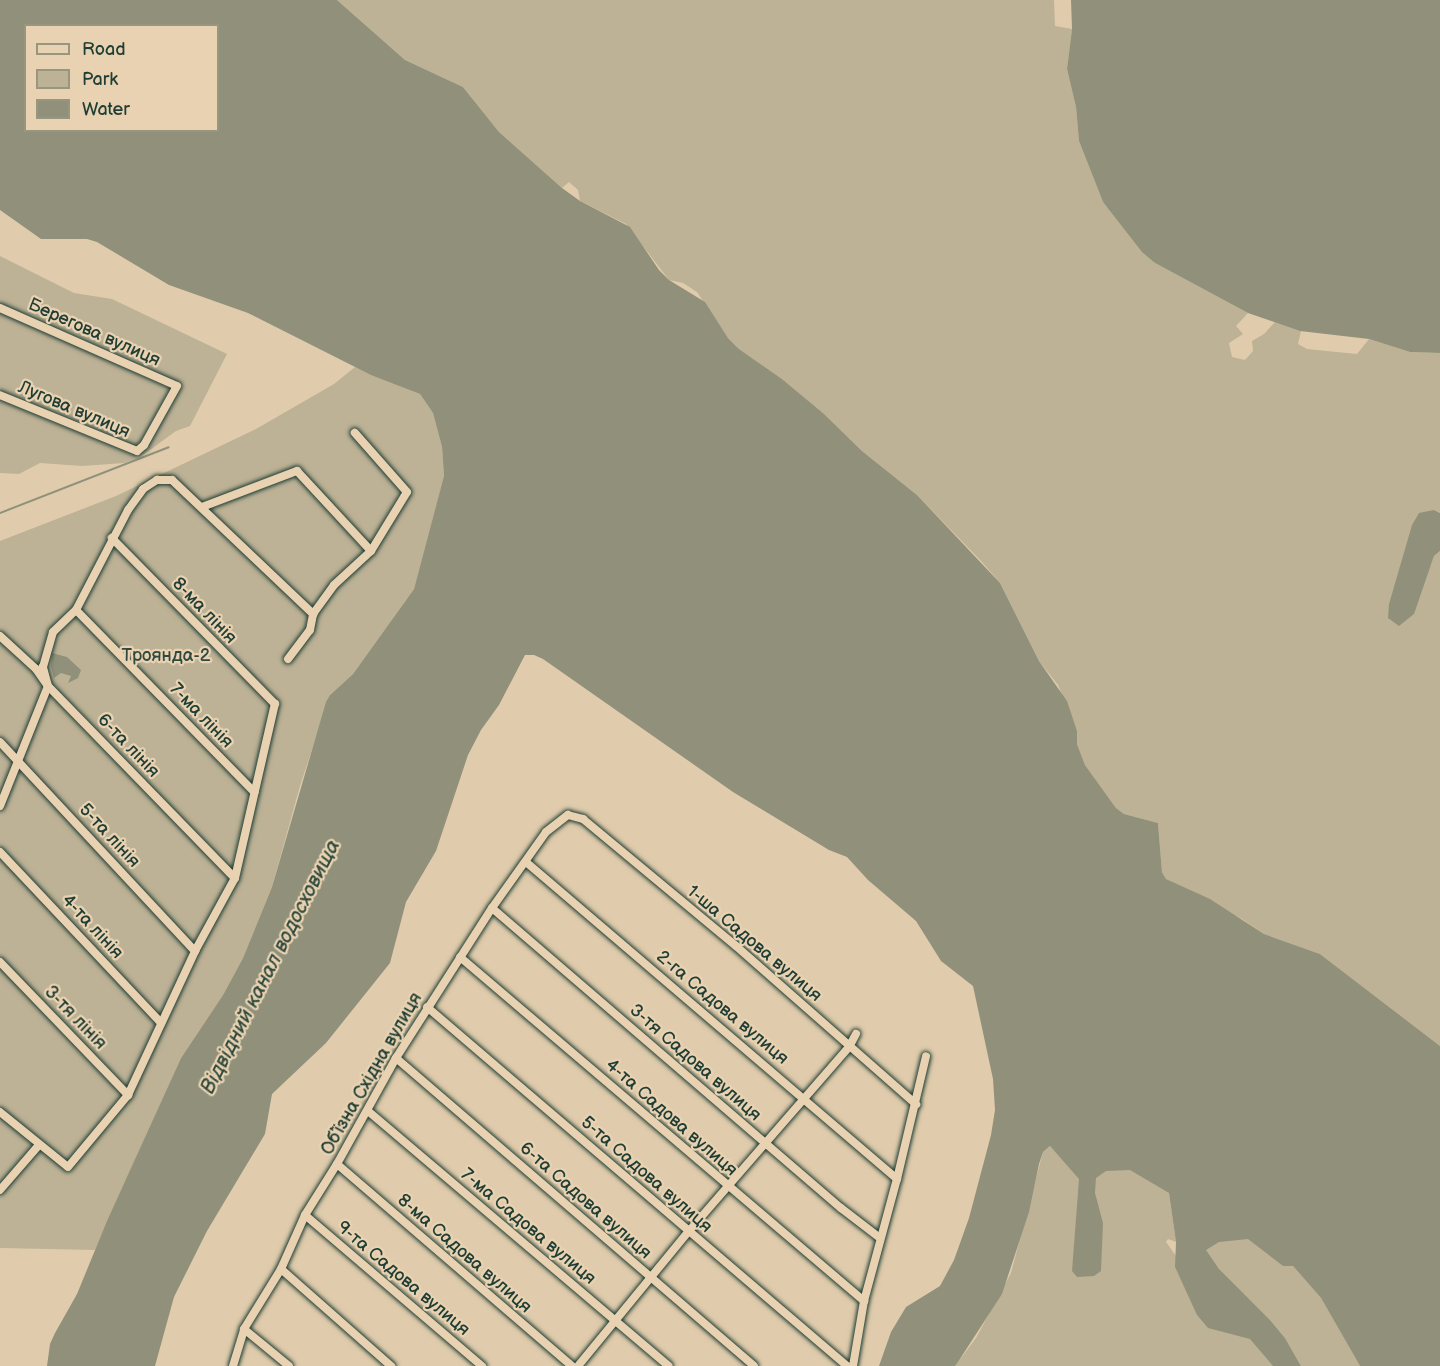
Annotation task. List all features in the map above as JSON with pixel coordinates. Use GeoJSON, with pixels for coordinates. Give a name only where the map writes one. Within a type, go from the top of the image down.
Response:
{"type":"FeatureCollection","features":[{"type":"Feature","properties":{"kind":"street","name":"Берегова вулиця"},"geometry":{"type":"LineString","coordinates":[[0,308],[177,386],[144,445],[137,451]]}},
{"type":"Feature","properties":{"kind":"street","name":"Лугова вулиця"},"geometry":{"type":"LineString","coordinates":[[0,394],[137,451]]}},
{"type":"Feature","properties":{"kind":"street"},"geometry":{"type":"LineString","coordinates":[[288,659],[310,630],[313,614],[334,585],[370,551],[407,492],[355,434]]}},
{"type":"Feature","properties":{"kind":"street"},"geometry":{"type":"LineString","coordinates":[[202,507],[297,471],[370,551]]}},
{"type":"Feature","properties":{"kind":"street"},"geometry":{"type":"LineString","coordinates":[[0,806],[48,686],[43,667],[53,632],[76,610],[112,538],[143,489],[157,480],[172,480],[313,614]]}},
{"type":"Feature","properties":{"kind":"street","name":"8-ма лінія"},"geometry":{"type":"LineString","coordinates":[[112,538],[275,704],[254,792]]}},
{"type":"Feature","properties":{"kind":"street","name":"7-ма лінія"},"geometry":{"type":"LineString","coordinates":[[76,610],[254,792]]}},
{"type":"Feature","properties":{"kind":"street","name":"6-та лінія"},"geometry":{"type":"LineString","coordinates":[[0,636],[36,669],[48,686],[235,878]]}},
{"type":"Feature","properties":{"kind":"street","name":"5-та лінія"},"geometry":{"type":"LineString","coordinates":[[0,742],[195,951]]}},
{"type":"Feature","properties":{"kind":"street"},"geometry":{"type":"LineString","coordinates":[[0,1112],[68,1167],[128,1095],[195,951],[235,878],[254,792]]}},
{"type":"Feature","properties":{"kind":"street","name":"Обʼїзна Східна вулиця"},"geometry":{"type":"LineString","coordinates":[[233,1366],[244,1329],[281,1269],[305,1215],[427,1007],[492,908],[546,832],[568,815]]}},
{"type":"Feature","properties":{"kind":"street","name":"1-ша Садова вулиця"},"geometry":{"type":"LineString","coordinates":[[568,815],[583,819],[735,946],[916,1104]]}},
{"type":"Feature","properties":{"kind":"street","name":"4-та лінія"},"geometry":{"type":"LineString","coordinates":[[0,852],[161,1023]]}},
{"type":"Feature","properties":{"kind":"street","name":"2-га Садова вулиця"},"geometry":{"type":"LineString","coordinates":[[526,862],[897,1179]]}},
{"type":"Feature","properties":{"kind":"street","name":"3-тя Садова вулиця"},"geometry":{"type":"LineString","coordinates":[[492,908],[766,1144],[880,1238]]}},
{"type":"Feature","properties":{"kind":"street","name":"4-та Садова вулиця"},"geometry":{"type":"LineString","coordinates":[[460,957],[727,1187],[864,1301]]}},
{"type":"Feature","properties":{"kind":"street","name":"3-тя лінія"},"geometry":{"type":"LineString","coordinates":[[0,962],[128,1095]]}},
{"type":"Feature","properties":{"kind":"street","name":"5-та Садова вулиця"},"geometry":{"type":"LineString","coordinates":[[427,1007],[847,1366]]}},
{"type":"Feature","properties":{"kind":"street"},"geometry":{"type":"LineString","coordinates":[[578,1366],[652,1279],[689,1231],[849,1047],[856,1034]]}},
{"type":"Feature","properties":{"kind":"street"},"geometry":{"type":"LineString","coordinates":[[853,1366],[864,1301],[916,1104],[926,1056]]}},
{"type":"Feature","properties":{"kind":"street","name":"6-та Садова вулиця"},"geometry":{"type":"LineString","coordinates":[[396,1058],[750,1365]]}},
{"type":"Feature","properties":{"kind":"street","name":"7-ма Садова вулиця"},"geometry":{"type":"LineString","coordinates":[[368,1111],[669,1366]]}},
{"type":"Feature","properties":{"kind":"street"},"geometry":{"type":"LineString","coordinates":[[0,1190],[39,1145]]}},
{"type":"Feature","properties":{"kind":"street","name":"8-ма Садова вулиця"},"geometry":{"type":"LineString","coordinates":[[337,1164],[572,1366]]}},
{"type":"Feature","properties":{"kind":"street","name":"9-та Садова вулиця"},"geometry":{"type":"LineString","coordinates":[[305,1215],[482,1366]]}},
{"type":"Feature","properties":{"kind":"street"},"geometry":{"type":"LineString","coordinates":[[281,1269],[391,1366]]}},
{"type":"Feature","properties":{"kind":"street"},"geometry":{"type":"LineString","coordinates":[[244,1329],[289,1366]]}},
{"type":"Feature","properties":{"kind":"green space"},"geometry":{"type":"Polygon","coordinates":[[[337,0],[1054,0],[1055,26],[1072,29],[1067,69],[1076,107],[1079,141],[1103,202],[1155,263],[1248,313],[1236,326],[1243,334],[1229,343],[1232,357],[1245,360],[1253,351],[1252,341],[1264,334],[1275,322],[1301,331],[1298,344],[1307,349],[1357,354],[1369,339],[1410,352],[1440,353],[1440,513],[1434,510],[1418,600],[1434,556],[1440,551],[1440,1046],[1320,954],[1264,934],[1242,919],[1166,879],[1162,872],[1158,823],[1124,814],[1116,808],[1085,765],[1077,744],[1077,731],[1058,685],[1039,661],[1000,583],[981,561],[917,495],[862,451],[823,413],[782,379],[739,349],[728,338],[697,292],[683,283],[669,280],[626,224],[580,201],[578,190],[569,182],[562,188],[499,132],[463,87],[405,60],[337,0]]]}},
{"type":"Feature","properties":{"kind":"green space"},"geometry":{"type":"Polygon","coordinates":[[[0,256],[74,293],[112,299],[227,354],[190,426],[176,431],[139,458],[124,463],[82,466],[40,463],[19,474],[0,473],[0,256]]]}},
{"type":"Feature","properties":{"kind":"green space","name":"Троянда-2"},"geometry":{"type":"Polygon","coordinates":[[[355,367],[420,394],[433,413],[442,447],[444,477],[414,589],[353,674],[330,695],[300,786],[272,887],[243,958],[223,995],[181,1058],[95,1250],[0,1248],[0,541],[116,496],[256,429],[334,384],[355,367]]]}},
{"type":"Feature","properties":{"kind":"green space"},"geometry":{"type":"Polygon","coordinates":[[[1107,1136],[1169,1193],[1176,1242],[1168,1239],[1166,1242],[1191,1277],[1290,1366],[955,1366],[976,1338],[1011,1273],[1043,1152],[1050,1146],[1092,1190],[1107,1136]]]}},
{"type":"Feature","properties":{"kind":"green space"},"geometry":{"type":"Polygon","coordinates":[[[1201,1195],[1293,1266],[1321,1298],[1360,1366],[1301,1366],[1285,1338],[1270,1320],[1232,1283],[1212,1274],[1191,1235],[1201,1195]]]}},
{"type":"Feature","properties":{"kind":"water","name":"Відвідний канал водосховища"},"geometry":{"type":"Polygon","coordinates":[[[0,0],[337,0],[405,60],[463,87],[499,132],[562,188],[580,201],[630,227],[659,270],[669,280],[705,302],[728,338],[739,349],[782,379],[823,413],[862,451],[917,495],[1000,583],[1039,661],[1067,701],[1077,731],[1077,744],[1085,765],[1116,808],[1124,814],[1158,823],[1162,872],[1166,879],[1210,899],[1264,934],[1320,954],[1440,1046],[1440,1366],[1360,1366],[1321,1298],[1293,1266],[1283,1266],[1248,1239],[1219,1242],[1206,1250],[1219,1269],[1285,1338],[1301,1366],[1273,1366],[1250,1339],[1208,1328],[1197,1315],[1175,1267],[1176,1242],[1169,1193],[1130,1170],[1106,1171],[1096,1178],[1095,1193],[1103,1223],[1101,1271],[1094,1276],[1077,1277],[1072,1271],[1079,1179],[1050,1146],[1043,1152],[1039,1164],[1029,1212],[1002,1294],[955,1366],[879,1366],[891,1332],[906,1307],[940,1286],[954,1260],[969,1218],[991,1135],[995,1110],[993,1079],[973,986],[941,961],[916,921],[868,880],[847,857],[829,850],[733,792],[543,659],[534,655],[525,655],[499,705],[481,730],[468,755],[436,851],[406,902],[390,963],[326,1043],[272,1094],[265,1134],[207,1231],[174,1297],[155,1366],[47,1366],[50,1344],[77,1294],[107,1221],[181,1058],[223,995],[243,958],[272,887],[326,702],[330,695],[353,674],[414,589],[444,476],[442,447],[433,413],[420,394],[371,375],[248,313],[169,285],[97,242],[87,239],[41,239],[0,210],[0,0]]]}},
{"type":"Feature","properties":{"kind":"water"},"geometry":{"type":"Polygon","coordinates":[[[1071,0],[1440,0],[1440,353],[1410,352],[1369,339],[1300,331],[1248,313],[1155,263],[1142,252],[1103,202],[1079,141],[1076,107],[1067,69],[1072,29],[1071,0]]]}},
{"type":"Feature","properties":{"kind":"water"},"geometry":{"type":"Polygon","coordinates":[[[1434,510],[1440,513],[1440,551],[1434,556],[1414,614],[1399,626],[1388,618],[1389,604],[1412,525],[1419,513],[1434,510]]]}},
{"type":"Feature","properties":{"kind":"water"},"geometry":{"type":"Polygon","coordinates":[[[52,653],[67,657],[81,670],[78,678],[68,683],[71,676],[61,673],[54,678],[51,667],[52,653]]]}},
{"type":"Feature","properties":{"kind":"waterway"},"geometry":{"type":"LineString","coordinates":[[0,513],[169,447]]}}]}
